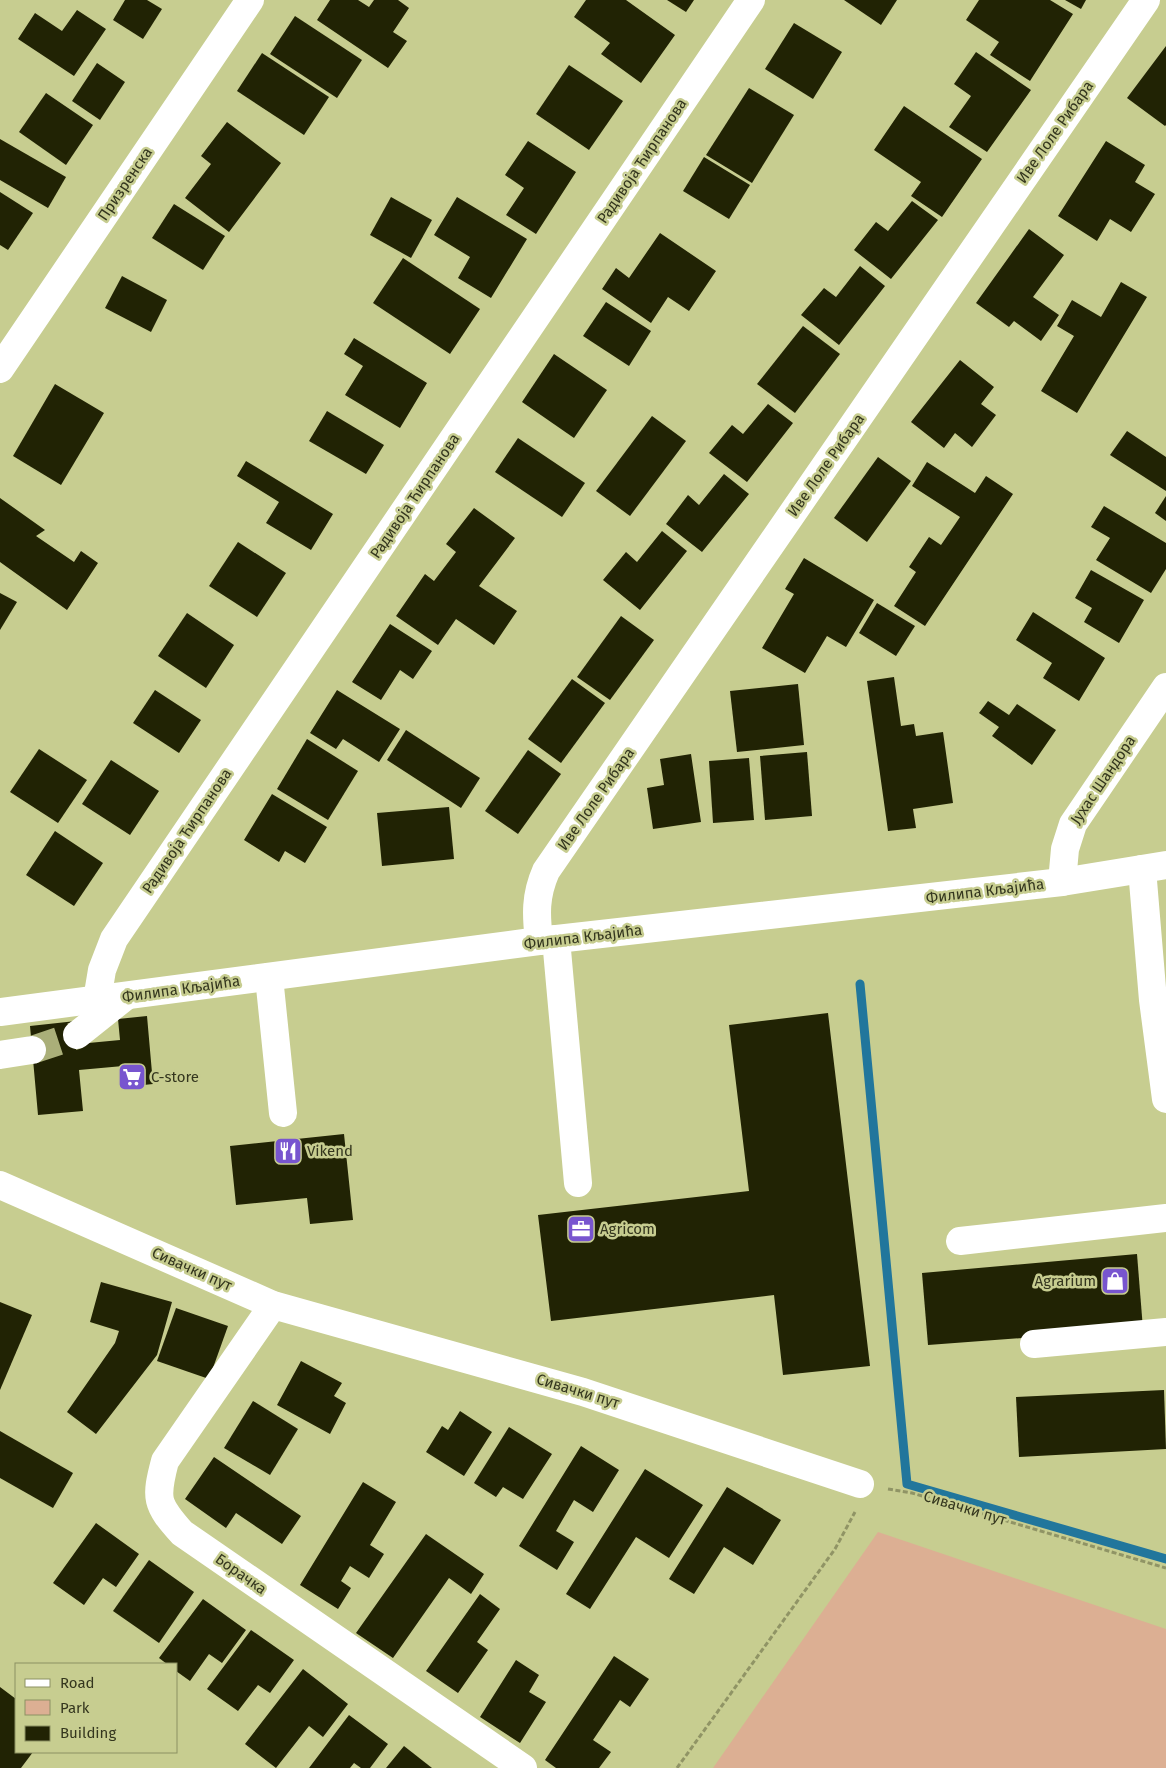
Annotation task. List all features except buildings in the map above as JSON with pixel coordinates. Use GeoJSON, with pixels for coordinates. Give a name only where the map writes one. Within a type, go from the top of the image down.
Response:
{"type":"FeatureCollection","features":[{"type":"Feature","properties":{"kind":"street","name":"Призренска"},"geometry":{"type":"LineString","coordinates":[[0,369],[250,0]]}},
{"type":"Feature","properties":{"kind":"street","name":"Радивоја Ћирпанова"},"geometry":{"type":"LineString","coordinates":[[98,1000],[102,970],[114,939],[750,0]]}},
{"type":"Feature","properties":{"kind":"street","name":"Иве Лоле Рибара"},"geometry":{"type":"LineString","coordinates":[[578,1183],[547,940],[536,902],[538,888],[546,872],[1146,0]]}},
{"type":"Feature","properties":{"kind":"street","name":"Јухас Шандора"},"geometry":{"type":"LineString","coordinates":[[1062,882],[1065,849],[1073,824],[1166,687]]}},
{"type":"Feature","properties":{"kind":"street","name":"Филипа Кљајића"},"geometry":{"type":"LineString","coordinates":[[0,1012],[547,940],[1062,882],[1154,867]]}},
{"type":"Feature","properties":{"kind":"street"},"geometry":{"type":"LineString","coordinates":[[1154,867],[1159,998],[1166,1099]]}},
{"type":"Feature","properties":{"kind":"street"},"geometry":{"type":"LineString","coordinates":[[268,977],[283,1113]]}},
{"type":"Feature","properties":{"kind":"street"},"geometry":{"type":"LineString","coordinates":[[77,1035],[126,996]]}},
{"type":"Feature","properties":{"kind":"street"},"geometry":{"type":"LineString","coordinates":[[0,1055],[32,1050]]}},
{"type":"Feature","properties":{"kind":"street","name":"Сивачки пут"},"geometry":{"type":"LineString","coordinates":[[0,1185],[273,1305],[583,1392],[860,1484]]}},
{"type":"Feature","properties":{"kind":"street"},"geometry":{"type":"LineString","coordinates":[[960,1241],[1166,1218]]}},
{"type":"Feature","properties":{"kind":"street","name":"Борачка"},"geometry":{"type":"LineString","coordinates":[[273,1305],[165,1461],[158,1487],[163,1511],[182,1533],[522,1768]]}},
{"type":"Feature","properties":{"kind":"street"},"geometry":{"type":"LineString","coordinates":[[1034,1344],[1166,1332]]}},
{"type":"Feature","properties":{"kind":"path","name":"Сивачки пут"},"geometry":{"type":"LineString","coordinates":[[860,1484],[912,1492],[1166,1568]]}},
{"type":"Feature","properties":{"kind":"path"},"geometry":{"type":"LineString","coordinates":[[677,1768],[835,1549],[854,1513],[860,1484]]}},
{"type":"Feature","properties":{"kind":"green space"},"geometry":{"type":"Polygon","coordinates":[[[878,1532],[1166,1629],[1166,1768],[713,1768],[878,1532]]]}},
{"type":"Feature","properties":{"kind":"waterway"},"geometry":{"type":"LineString","coordinates":[[860,984],[907,1484],[1166,1559]]}},
{"type":"Feature","properties":{"kind":"tunnel"},"geometry":{"type":"LineString","coordinates":[[32,1050],[77,1035]]}},
{"type":"Feature","properties":{"kind":"place","name":"C-store"},"geometry":{"type":"Point","coordinates":[132,1077]}},
{"type":"Feature","properties":{"kind":"place","name":"Vikend"},"geometry":{"type":"Point","coordinates":[288,1151]}},
{"type":"Feature","properties":{"kind":"place","name":"Agricom"},"geometry":{"type":"Point","coordinates":[581,1229]}},
{"type":"Feature","properties":{"kind":"place","name":"Agrarium"},"geometry":{"type":"Point","coordinates":[1115,1281]}}]}
